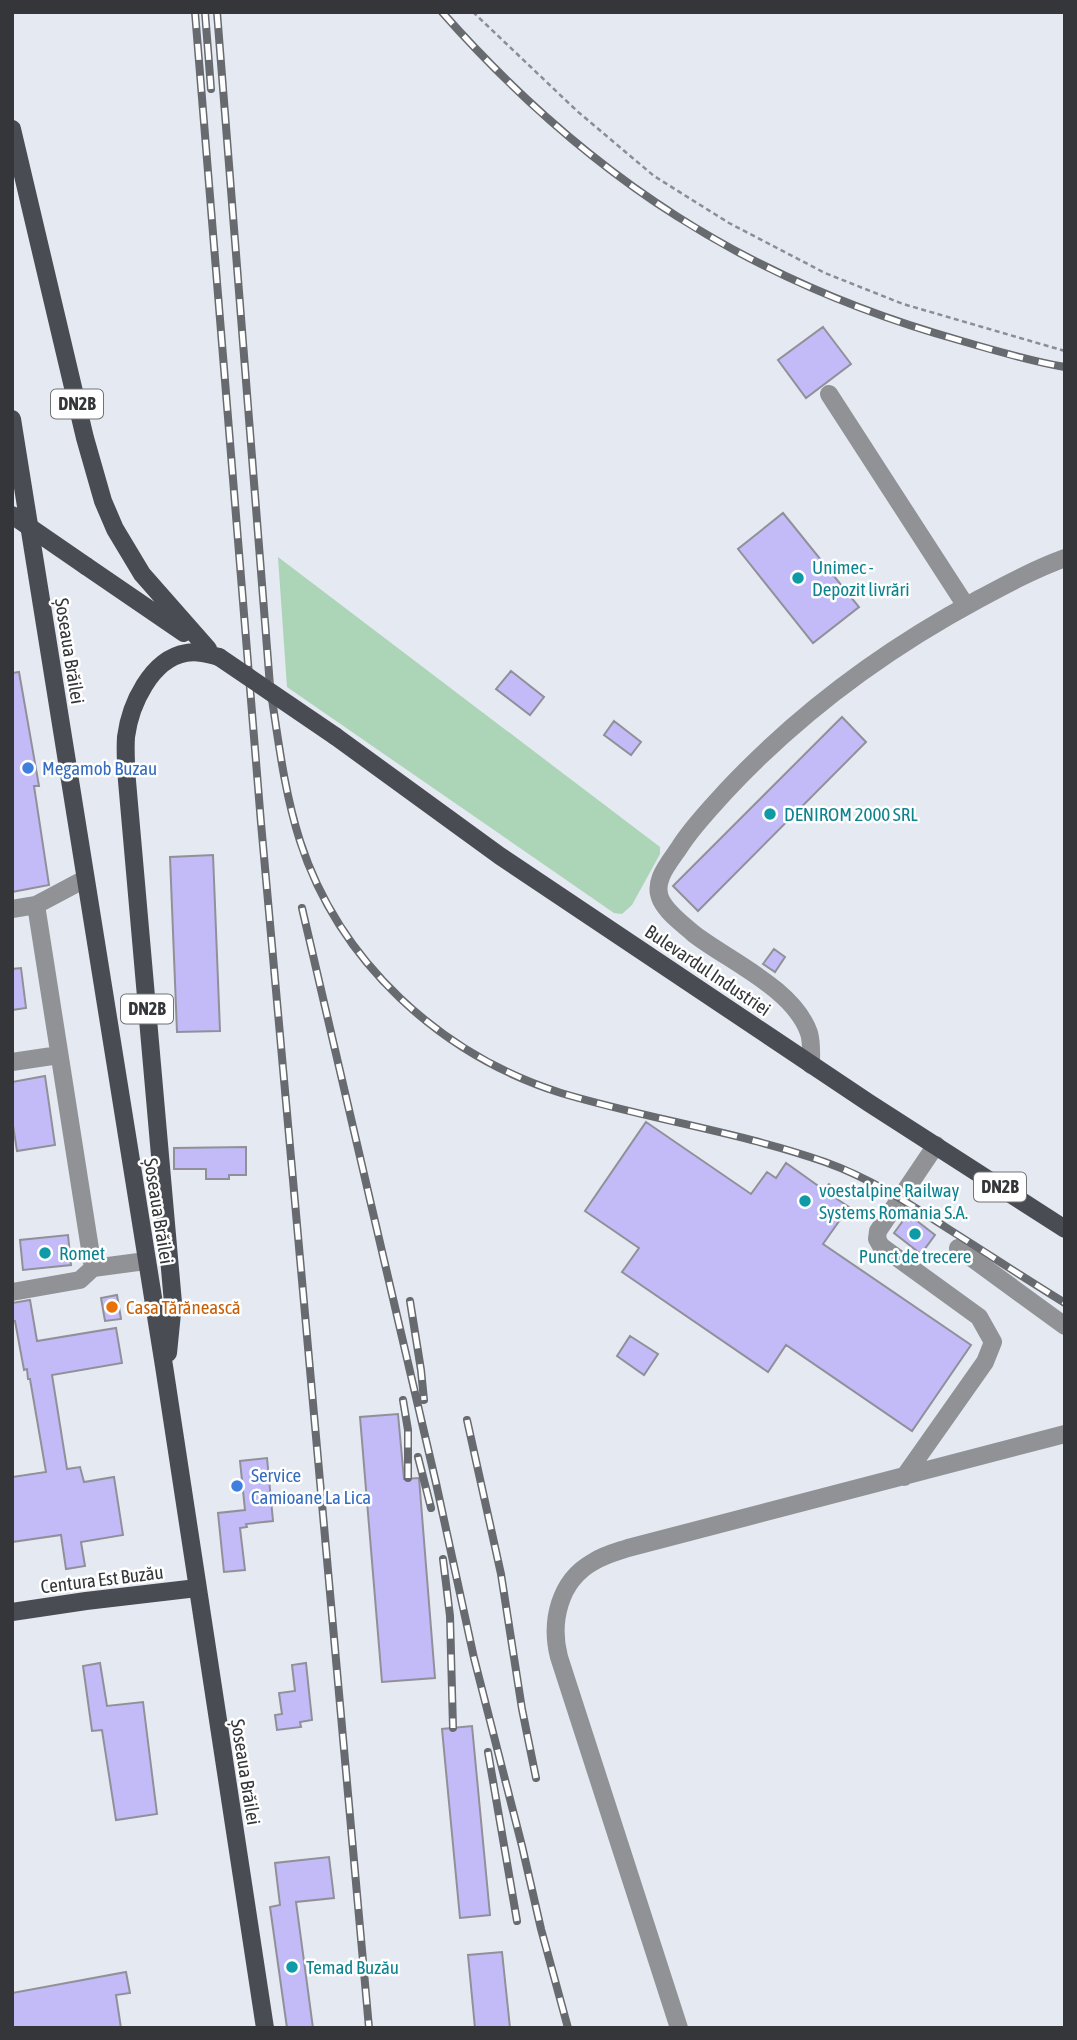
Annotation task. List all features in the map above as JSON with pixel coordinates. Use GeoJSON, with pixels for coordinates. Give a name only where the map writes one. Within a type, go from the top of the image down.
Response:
{"type":"FeatureCollection","features":[{"type":"Feature","properties":{"kind":"main road","name":"DN2B"},"geometry":{"type":"LineString","coordinates":[[12,130],[85,438],[103,501],[127,551],[142,573],[213,653]]}},
{"type":"Feature","properties":{"kind":"main road","name":"Șoseaua Brăilei"},"geometry":{"type":"LineString","coordinates":[[12,419],[164,1366],[265,2028]]}},
{"type":"Feature","properties":{"kind":"main road","name":"DN2B"},"geometry":{"type":"LineString","coordinates":[[12,515],[213,653]]}},
{"type":"Feature","properties":{"kind":"main road","name":"DN2B"},"geometry":{"type":"LineString","coordinates":[[164,1366],[170,1346],[173,1303],[126,753],[134,708],[149,679],[164,662],[191,653],[213,653]]}},
{"type":"Feature","properties":{"kind":"main road","name":"Bulevardul Industriei"},"geometry":{"type":"LineString","coordinates":[[213,653],[335,736],[500,856],[811,1065],[1065,1228]]}},
{"type":"Feature","properties":{"kind":"main road","name":"Centura Est Buzău"},"geometry":{"type":"LineString","coordinates":[[12,1612],[197,1588]]}},
{"type":"Feature","properties":{"kind":"street"},"geometry":{"type":"LineString","coordinates":[[830,394],[966,606]]}},
{"type":"Feature","properties":{"kind":"street"},"geometry":{"type":"LineString","coordinates":[[811,1065],[810,1034],[796,1011],[760,978],[684,925],[662,901],[658,882],[694,827],[784,734],[878,661],[944,618],[1021,576],[1065,558]]}},
{"type":"Feature","properties":{"kind":"street"},"geometry":{"type":"LineString","coordinates":[[12,909],[36,905],[85,879]]}},
{"type":"Feature","properties":{"kind":"street"},"geometry":{"type":"LineString","coordinates":[[36,905],[93,1268]]}},
{"type":"Feature","properties":{"kind":"street"},"geometry":{"type":"LineString","coordinates":[[12,1062],[58,1055]]}},
{"type":"Feature","properties":{"kind":"street"},"geometry":{"type":"LineString","coordinates":[[904,1477],[985,1362],[993,1342],[979,1317],[881,1246],[877,1239],[878,1231],[936,1145]]}},
{"type":"Feature","properties":{"kind":"street"},"geometry":{"type":"LineString","coordinates":[[958,1248],[1065,1326]]}},
{"type":"Feature","properties":{"kind":"street"},"geometry":{"type":"LineString","coordinates":[[12,1292],[79,1280],[93,1268],[146,1261]]}},
{"type":"Feature","properties":{"kind":"street"},"geometry":{"type":"LineString","coordinates":[[679,2028],[555,1643],[556,1617],[565,1591],[579,1572],[603,1556],[1065,1434]]}},
{"type":"Feature","properties":{"kind":"path"},"geometry":{"type":"LineString","coordinates":[[473,12],[577,111],[654,176],[729,223],[825,273],[903,304],[1065,351]]}},
{"type":"Feature","properties":{"kind":"green space"},"geometry":{"type":"Polygon","coordinates":[[[278,557],[660,847],[660,854],[632,905],[622,914],[614,913],[287,687],[278,557]]]}},
{"type":"Feature","properties":{"kind":"building"},"geometry":{"type":"Polygon","coordinates":[[[823,327],[851,364],[806,398],[778,360],[823,327]]]}},
{"type":"Feature","properties":{"kind":"building","name":"Unimec - Depozit livrări"},"geometry":{"type":"Polygon","coordinates":[[[783,513],[859,607],[813,643],[738,549],[783,513]]]}},
{"type":"Feature","properties":{"kind":"building"},"geometry":{"type":"Polygon","coordinates":[[[511,671],[544,697],[530,715],[496,689],[511,671]]]}},
{"type":"Feature","properties":{"kind":"building"},"geometry":{"type":"Polygon","coordinates":[[[19,672],[39,786],[34,786],[49,885],[12,892],[12,673],[19,672]]]}},
{"type":"Feature","properties":{"kind":"building","name":"DENIROM 2000 SRL"},"geometry":{"type":"Polygon","coordinates":[[[842,717],[866,742],[698,911],[673,886],[842,717]]]}},
{"type":"Feature","properties":{"kind":"building"},"geometry":{"type":"Polygon","coordinates":[[[614,721],[641,742],[631,755],[604,735],[614,721]]]}},
{"type":"Feature","properties":{"kind":"building"},"geometry":{"type":"Polygon","coordinates":[[[213,855],[220,1031],[177,1032],[170,857],[213,855]]]}},
{"type":"Feature","properties":{"kind":"building"},"geometry":{"type":"Polygon","coordinates":[[[774,949],[785,957],[775,972],[763,964],[774,949]]]}},
{"type":"Feature","properties":{"kind":"building"},"geometry":{"type":"Polygon","coordinates":[[[21,968],[26,1008],[12,1010],[12,969],[21,968]]]}},
{"type":"Feature","properties":{"kind":"building"},"geometry":{"type":"Polygon","coordinates":[[[45,1076],[55,1145],[17,1151],[12,1119],[12,1082],[45,1076]]]}},
{"type":"Feature","properties":{"kind":"building"},"geometry":{"type":"Polygon","coordinates":[[[646,1122],[751,1194],[767,1172],[776,1178],[786,1163],[824,1190],[829,1184],[841,1193],[837,1199],[849,1207],[823,1244],[971,1345],[912,1431],[786,1345],[768,1372],[622,1272],[639,1248],[585,1211],[646,1122]]]}},
{"type":"Feature","properties":{"kind":"building"},"geometry":{"type":"Polygon","coordinates":[[[246,1147],[246,1175],[229,1175],[229,1179],[206,1179],[206,1169],[174,1169],[174,1148],[246,1147]]]}},
{"type":"Feature","properties":{"kind":"building","name":"Punct de trecere"},"geometry":{"type":"Polygon","coordinates":[[[908,1214],[935,1235],[921,1254],[894,1233],[908,1214]]]}},
{"type":"Feature","properties":{"kind":"building","name":"Romet"},"geometry":{"type":"Polygon","coordinates":[[[68,1235],[71,1265],[23,1270],[20,1240],[68,1235]]]}},
{"type":"Feature","properties":{"kind":"building"},"geometry":{"type":"Polygon","coordinates":[[[117,1295],[121,1319],[105,1321],[101,1298],[117,1295]]]}},
{"type":"Feature","properties":{"kind":"building"},"geometry":{"type":"Polygon","coordinates":[[[30,1300],[37,1341],[116,1328],[122,1363],[52,1375],[67,1469],[80,1467],[84,1482],[114,1477],[123,1535],[81,1542],[85,1566],[66,1569],[61,1535],[12,1542],[12,1477],[46,1472],[30,1379],[27,1369],[24,1370],[15,1321],[12,1321],[12,1303],[30,1300]]]}},
{"type":"Feature","properties":{"kind":"building"},"geometry":{"type":"Polygon","coordinates":[[[630,1336],[658,1354],[644,1375],[617,1356],[630,1336]]]}},
{"type":"Feature","properties":{"kind":"building"},"geometry":{"type":"Polygon","coordinates":[[[398,1414],[404,1479],[419,1478],[435,1678],[382,1682],[360,1417],[398,1414]]]}},
{"type":"Feature","properties":{"kind":"building"},"geometry":{"type":"Polygon","coordinates":[[[267,1458],[273,1521],[246,1524],[247,1527],[240,1528],[245,1570],[224,1572],[218,1513],[245,1510],[240,1461],[267,1458]]]}},
{"type":"Feature","properties":{"kind":"building"},"geometry":{"type":"Polygon","coordinates":[[[100,1663],[107,1706],[143,1702],[157,1814],[116,1820],[102,1730],[92,1731],[83,1666],[100,1663]]]}},
{"type":"Feature","properties":{"kind":"building"},"geometry":{"type":"Polygon","coordinates":[[[306,1663],[312,1720],[300,1722],[301,1727],[277,1730],[275,1715],[282,1714],[279,1693],[295,1691],[292,1665],[306,1663]]]}},
{"type":"Feature","properties":{"kind":"building"},"geometry":{"type":"Polygon","coordinates":[[[472,1726],[490,1915],[460,1918],[442,1729],[472,1726]]]}},
{"type":"Feature","properties":{"kind":"building"},"geometry":{"type":"Polygon","coordinates":[[[329,1857],[334,1898],[296,1902],[313,2028],[287,2028],[270,1907],[280,1905],[275,1863],[329,1857]]]}},
{"type":"Feature","properties":{"kind":"building"},"geometry":{"type":"Polygon","coordinates":[[[502,1952],[510,2028],[475,2028],[468,1955],[502,1952]]]}},
{"type":"Feature","properties":{"kind":"building"},"geometry":{"type":"Polygon","coordinates":[[[126,1972],[130,1993],[116,1995],[121,2028],[12,2028],[12,1993],[126,1972]]]}},
{"type":"Feature","properties":{"kind":"railway"},"geometry":{"type":"LineString","coordinates":[[195,12],[261,823],[369,2028]]}},
{"type":"Feature","properties":{"kind":"railway"},"geometry":{"type":"LineString","coordinates":[[205,12],[211,89]]}},
{"type":"Feature","properties":{"kind":"railway"},"geometry":{"type":"LineString","coordinates":[[217,12],[270,686],[294,822],[317,885],[340,926],[368,964],[400,998],[436,1028],[475,1055],[517,1076],[561,1093],[760,1142],[842,1168],[905,1201],[1065,1303]]}},
{"type":"Feature","properties":{"kind":"railway"},"geometry":{"type":"LineString","coordinates":[[442,12],[498,71],[555,125],[615,173],[677,216],[742,254],[811,288],[884,317],[1000,352],[1065,367]]}},
{"type":"Feature","properties":{"kind":"railway"},"geometry":{"type":"LineString","coordinates":[[302,908],[474,1658],[568,2028]]}},
{"type":"Feature","properties":{"kind":"railway"},"geometry":{"type":"LineString","coordinates":[[410,1301],[424,1400]]}},
{"type":"Feature","properties":{"kind":"railway"},"geometry":{"type":"LineString","coordinates":[[403,1400],[408,1430],[408,1478]]}},
{"type":"Feature","properties":{"kind":"railway"},"geometry":{"type":"LineString","coordinates":[[467,1420],[501,1574],[522,1709],[536,1778]]}},
{"type":"Feature","properties":{"kind":"railway"},"geometry":{"type":"LineString","coordinates":[[418,1457],[431,1508]]}},
{"type":"Feature","properties":{"kind":"railway"},"geometry":{"type":"LineString","coordinates":[[443,1559],[450,1616],[453,1728]]}},
{"type":"Feature","properties":{"kind":"railway"},"geometry":{"type":"LineString","coordinates":[[488,1752],[517,1921]]}},
{"type":"Feature","properties":{"kind":"place","name":"Unimec - Depozit livrări"},"geometry":{"type":"Point","coordinates":[798,578]}},
{"type":"Feature","properties":{"kind":"place","name":"Megamob Buzau"},"geometry":{"type":"Point","coordinates":[28,768]}},
{"type":"Feature","properties":{"kind":"place","name":"DENIROM 2000 SRL"},"geometry":{"type":"Point","coordinates":[770,814]}},
{"type":"Feature","properties":{"kind":"place","name":"voestalpine Railway Systems Romania S.A."},"geometry":{"type":"Point","coordinates":[805,1201]}},
{"type":"Feature","properties":{"kind":"place","name":"Punct de trecere"},"geometry":{"type":"Point","coordinates":[915,1234]}},
{"type":"Feature","properties":{"kind":"place","name":"Romet"},"geometry":{"type":"Point","coordinates":[45,1253]}},
{"type":"Feature","properties":{"kind":"place","name":"Casa Tărănească"},"geometry":{"type":"Point","coordinates":[112,1307]}},
{"type":"Feature","properties":{"kind":"place","name":"Service Camioane La Lica"},"geometry":{"type":"Point","coordinates":[237,1486]}},
{"type":"Feature","properties":{"kind":"place","name":"Temad Buzău"},"geometry":{"type":"Point","coordinates":[292,1967]}}]}
